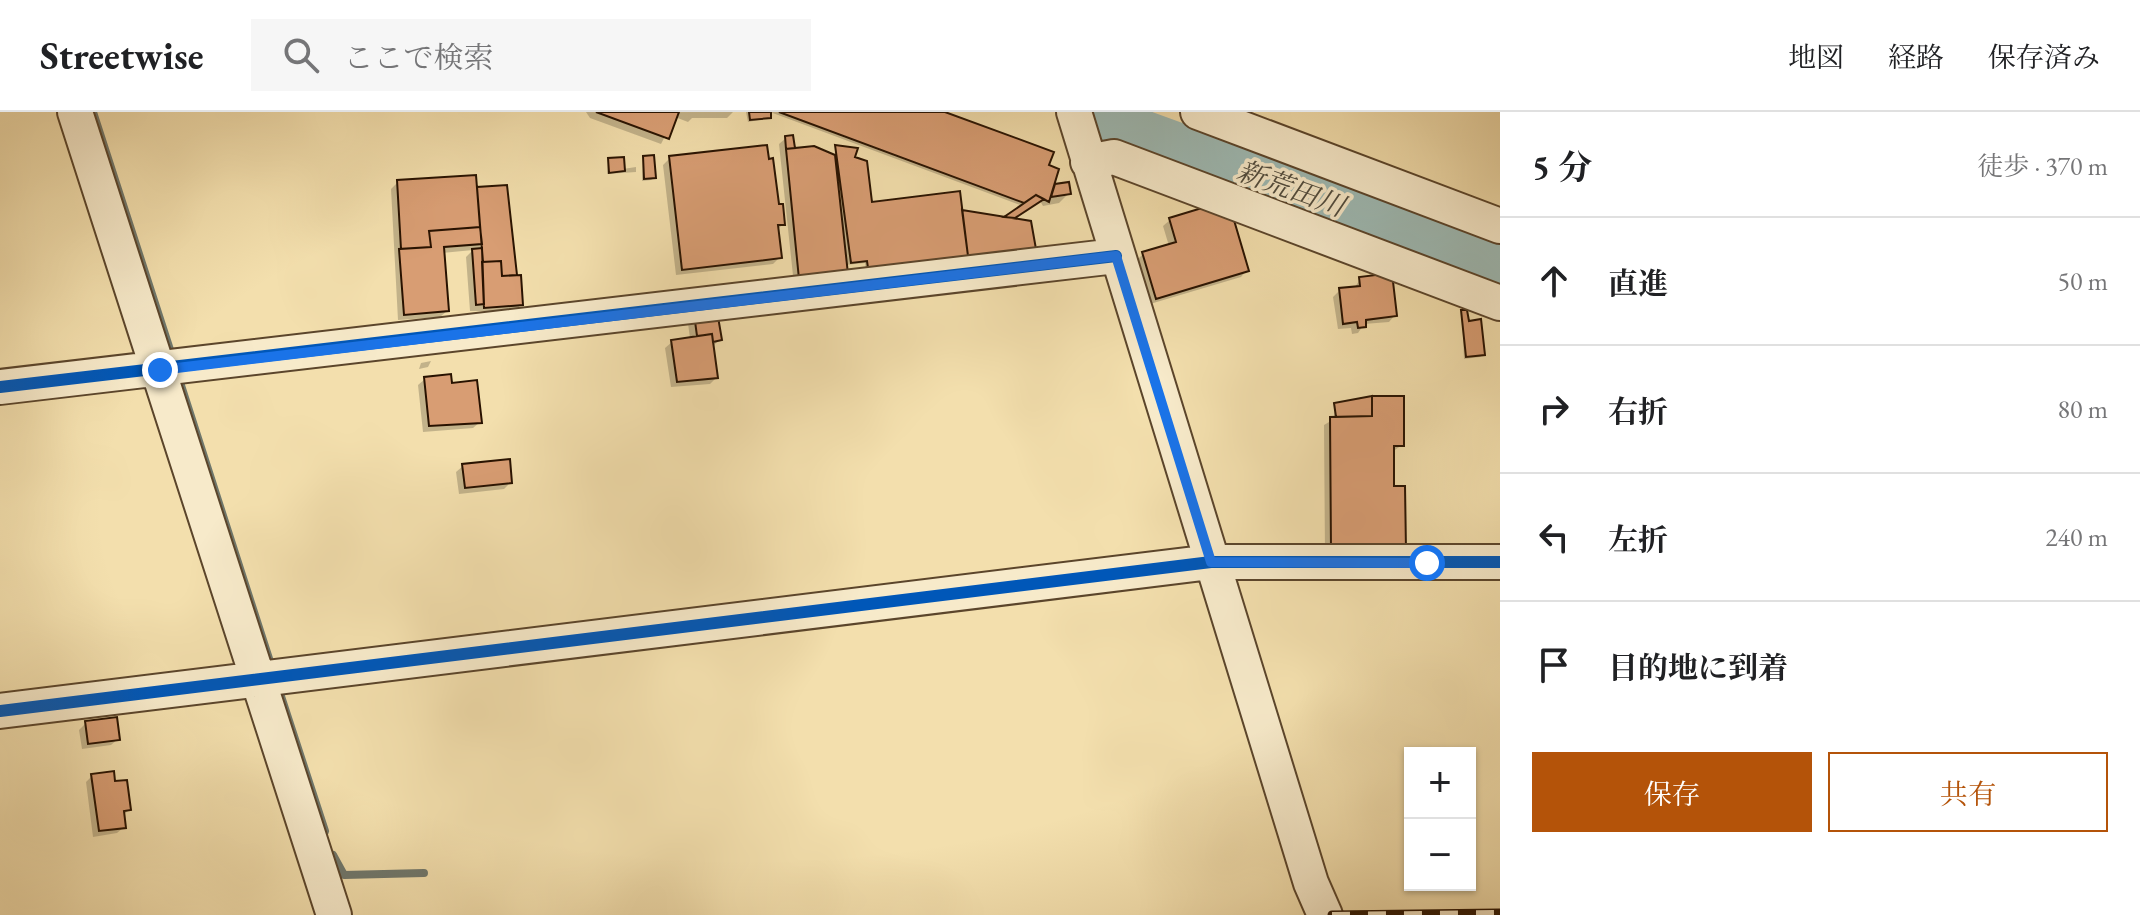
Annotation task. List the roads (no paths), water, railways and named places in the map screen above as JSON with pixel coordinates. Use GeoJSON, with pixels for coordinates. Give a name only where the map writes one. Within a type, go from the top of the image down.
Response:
{"type":"FeatureCollection","features":[{"type":"Feature","properties":{"kind":"street"},"geometry":{"type":"LineString","coordinates":[[75,112],[334,915]]}},
{"type":"Feature","properties":{"kind":"street"},"geometry":{"type":"LineString","coordinates":[[1198,112],[1500,226]]}},
{"type":"Feature","properties":{"kind":"street"},"geometry":{"type":"LineString","coordinates":[[1081,139],[1311,883],[1325,915]]}},
{"type":"Feature","properties":{"kind":"street"},"geometry":{"type":"LineString","coordinates":[[1081,139],[1114,157],[1500,303]]}},
{"type":"Feature","properties":{"kind":"street"},"geometry":{"type":"LineString","coordinates":[[0,387],[1116,256]]}},
{"type":"Feature","properties":{"kind":"street"},"geometry":{"type":"LineString","coordinates":[[0,711],[1211,562],[1500,562]]}},
{"type":"Feature","properties":{"kind":"waterway"},"geometry":{"type":"LineString","coordinates":[[93,112],[173,359]]}},
{"type":"Feature","properties":{"kind":"waterway","name":"新荒田川"},"geometry":{"type":"LineString","coordinates":[[1082,112],[1500,264]]}},
{"type":"Feature","properties":{"kind":"waterway"},"geometry":{"type":"LineString","coordinates":[[178,376],[273,671]]}},
{"type":"Feature","properties":{"kind":"waterway"},"geometry":{"type":"LineString","coordinates":[[277,684],[325,831]]}},
{"type":"Feature","properties":{"kind":"waterway"},"geometry":{"type":"LineString","coordinates":[[333,855],[344,875],[424,873]]}},
{"type":"Feature","properties":{"kind":"railway"},"geometry":{"type":"LineString","coordinates":[[1332,915],[1500,913]]}}]}
